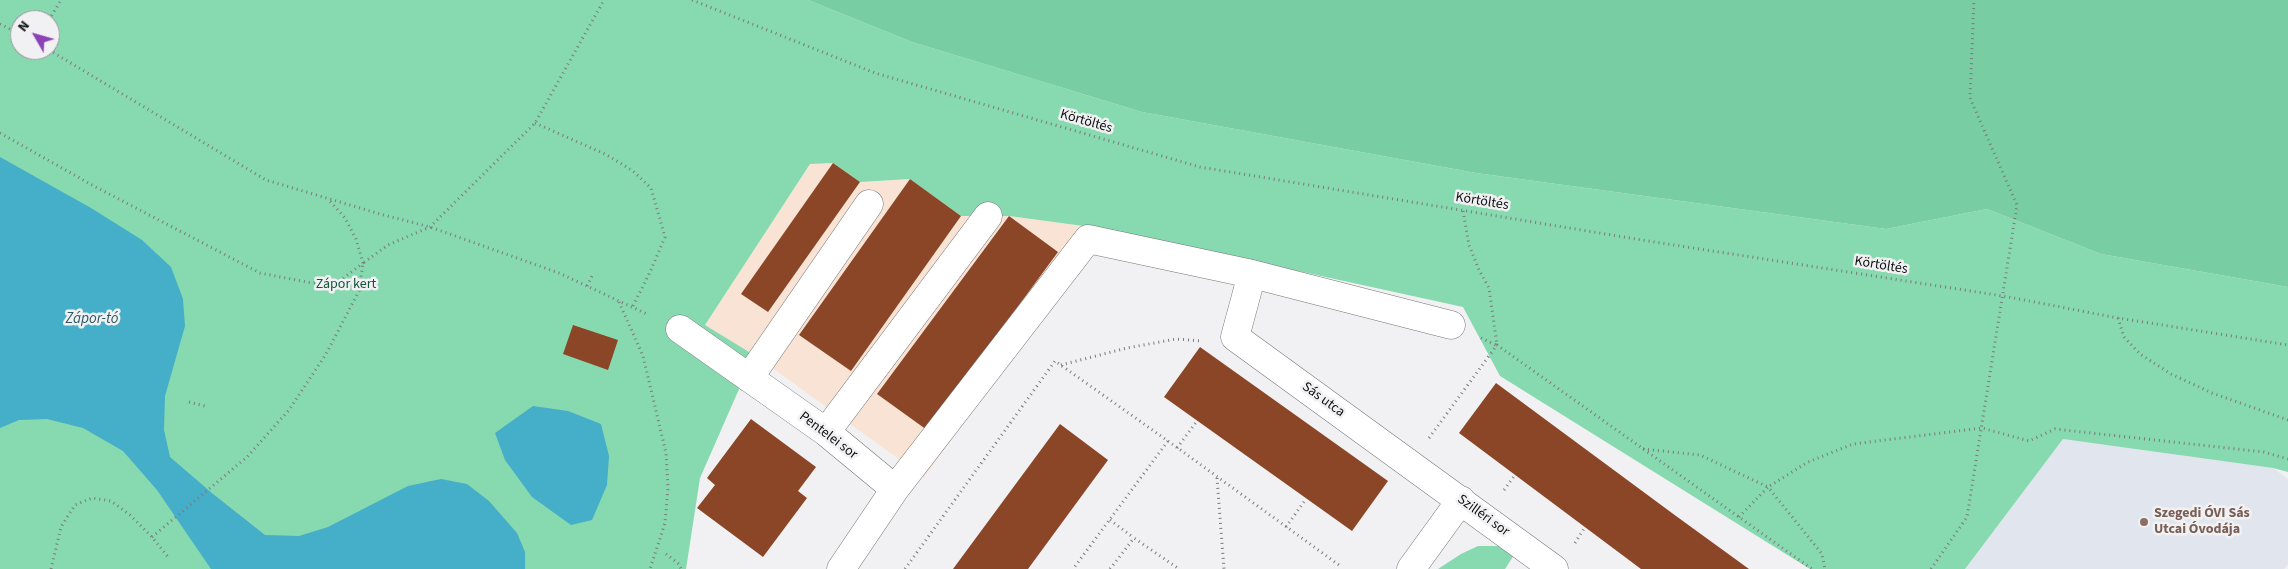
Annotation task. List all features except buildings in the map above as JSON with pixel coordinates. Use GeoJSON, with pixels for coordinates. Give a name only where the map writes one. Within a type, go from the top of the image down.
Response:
{"type":"FeatureCollection","features":[{"type":"Feature","properties":{"kind":"street"},"geometry":{"type":"LineString","coordinates":[[749,378],[868,204]]}},
{"type":"Feature","properties":{"kind":"street"},"geometry":{"type":"LineString","coordinates":[[826,432],[988,216]]}},
{"type":"Feature","properties":{"kind":"street"},"geometry":{"type":"LineString","coordinates":[[841,569],[896,489],[1088,239],[1252,274],[1451,325]]}},
{"type":"Feature","properties":{"kind":"street"},"geometry":{"type":"LineString","coordinates":[[1236,337],[1252,274]]}},
{"type":"Feature","properties":{"kind":"street","name":"Pentelei sor"},"geometry":{"type":"LineString","coordinates":[[680,329],[826,432],[896,489]]}},
{"type":"Feature","properties":{"kind":"street","name":"Sás utca"},"geometry":{"type":"LineString","coordinates":[[1236,337],[1411,463]]}},
{"type":"Feature","properties":{"kind":"street","name":"Szilléri sor"},"geometry":{"type":"LineString","coordinates":[[1411,463],[1554,569]]}},
{"type":"Feature","properties":{"kind":"street"},"geometry":{"type":"LineString","coordinates":[[1411,569],[1461,500]]}},
{"type":"Feature","properties":{"kind":"path"},"geometry":{"type":"LineString","coordinates":[[0,134],[92,185],[260,273],[312,283],[341,280],[388,245],[430,227],[535,124],[604,0]]}},
{"type":"Feature","properties":{"kind":"path","name":"Körtöltés"},"geometry":{"type":"LineString","coordinates":[[692,0],[874,74],[1200,167],[2003,296],[2118,318],[2288,345]]}},
{"type":"Feature","properties":{"kind":"path"},"geometry":{"type":"LineString","coordinates":[[1931,569],[1968,517],[2017,205],[1970,98],[1974,0]]}},
{"type":"Feature","properties":{"kind":"path"},"geometry":{"type":"LineString","coordinates":[[60,57],[266,180],[430,227],[560,273],[680,329]]}},
{"type":"Feature","properties":{"kind":"path"},"geometry":{"type":"LineString","coordinates":[[535,124],[607,155],[634,172],[650,188],[665,237],[632,308]]}},
{"type":"Feature","properties":{"kind":"path"},"geometry":{"type":"LineString","coordinates":[[152,537],[247,457],[289,410],[326,354],[359,291],[362,263],[356,239],[345,218],[328,198]]}},
{"type":"Feature","properties":{"kind":"path"},"geometry":{"type":"LineString","coordinates":[[1411,463],[1497,345],[1489,288],[1479,270],[1470,245],[1464,210]]}},
{"type":"Feature","properties":{"kind":"path"},"geometry":{"type":"LineString","coordinates":[[586,286],[592,276]]}},
{"type":"Feature","properties":{"kind":"path"},"geometry":{"type":"LineString","coordinates":[[619,302],[642,356],[666,453],[668,488],[665,523],[650,569]]}},
{"type":"Feature","properties":{"kind":"path"},"geometry":{"type":"LineString","coordinates":[[2118,318],[2124,337],[2134,349],[2171,374],[2212,393],[2288,420]]}},
{"type":"Feature","properties":{"kind":"path"},"geometry":{"type":"LineString","coordinates":[[1061,365],[1127,348],[1176,339],[1200,341],[1236,337]]}},
{"type":"Feature","properties":{"kind":"path"},"geometry":{"type":"LineString","coordinates":[[1497,345],[1812,569]]}},
{"type":"Feature","properties":{"kind":"path"},"geometry":{"type":"LineString","coordinates":[[905,569],[1055,361],[1339,564]]}},
{"type":"Feature","properties":{"kind":"path"},"geometry":{"type":"LineString","coordinates":[[189,402],[208,407]]}},
{"type":"Feature","properties":{"kind":"path"},"geometry":{"type":"LineString","coordinates":[[1177,448],[1197,421]]}},
{"type":"Feature","properties":{"kind":"path"},"geometry":{"type":"LineString","coordinates":[[1739,517],[1768,486],[1808,462],[1853,444],[1982,428],[2029,440],[2055,429],[2105,433],[2264,452],[2288,459]]}},
{"type":"Feature","properties":{"kind":"path"},"geometry":{"type":"LineString","coordinates":[[1073,569],[1168,441]]}},
{"type":"Feature","properties":{"kind":"path"},"geometry":{"type":"LineString","coordinates":[[1643,449],[1700,455],[1768,486],[1822,554],[1825,569]]}},
{"type":"Feature","properties":{"kind":"path"},"geometry":{"type":"LineString","coordinates":[[1217,477],[1224,569]]}},
{"type":"Feature","properties":{"kind":"path"},"geometry":{"type":"LineString","coordinates":[[51,569],[61,527],[75,505],[92,498],[111,501],[130,514],[168,557]]}},
{"type":"Feature","properties":{"kind":"path"},"geometry":{"type":"LineString","coordinates":[[1286,527],[1306,499]]}},
{"type":"Feature","properties":{"kind":"path"},"geometry":{"type":"LineString","coordinates":[[1110,520],[1179,569]]}},
{"type":"Feature","properties":{"kind":"path"},"geometry":{"type":"LineString","coordinates":[[1110,569],[1134,538]]}},
{"type":"Feature","properties":{"kind":"path"},"geometry":{"type":"LineString","coordinates":[[666,554],[681,569]]}},
{"type":"Feature","properties":{"kind":"shaded area"},"geometry":{"type":"Polygon","coordinates":[[[833,163],[860,182],[910,179],[961,216],[1009,216],[1106,229],[924,477],[754,355],[705,325],[810,164],[833,163]]]}},
{"type":"Feature","properties":{"kind":"shaded area","name":"Szegedi ÓVI Sás Utcai Óvodája"},"geometry":{"type":"Polygon","coordinates":[[[2063,439],[2273,468],[2288,479],[2288,564],[2284,569],[1965,569],[2063,439]]]}},
{"type":"Feature","properties":{"kind":"green space","name":"Zápor kert"},"geometry":{"type":"Polygon","coordinates":[[[0,0],[808,0],[912,42],[1142,112],[1476,173],[1886,229],[1987,209],[2101,254],[2288,287],[2288,472],[2273,468],[2063,439],[1965,569],[1810,569],[1500,376],[1463,307],[1106,229],[1009,216],[961,216],[910,179],[860,182],[833,163],[810,164],[705,325],[754,355],[700,478],[686,569],[0,569],[0,0]]]}},
{"type":"Feature","properties":{"kind":"green space"},"geometry":{"type":"Polygon","coordinates":[[[808,0],[2288,0],[2288,287],[2101,254],[1987,209],[1886,229],[1476,173],[1142,112],[912,42],[808,0]]]}},
{"type":"Feature","properties":{"kind":"green space"},"geometry":{"type":"Polygon","coordinates":[[[1478,546],[1501,546],[1514,555],[1505,569],[1438,569],[1461,554],[1478,546]]]}},
{"type":"Feature","properties":{"kind":"water","name":"Zápor-tó"},"geometry":{"type":"Polygon","coordinates":[[[0,157],[91,208],[142,240],[171,267],[183,299],[185,326],[165,396],[164,430],[170,457],[265,535],[299,536],[328,527],[408,486],[441,479],[467,484],[489,501],[517,533],[525,552],[525,569],[211,569],[157,490],[123,451],[83,428],[47,419],[19,420],[0,428],[0,157]]]}},
{"type":"Feature","properties":{"kind":"water"},"geometry":{"type":"Polygon","coordinates":[[[533,406],[568,411],[601,424],[609,456],[607,485],[592,520],[571,525],[532,497],[505,460],[495,433],[533,406]]]}},
{"type":"Feature","properties":{"kind":"place","name":"Szegedi ÓVI Sás Utcai Óvodája"},"geometry":{"type":"Point","coordinates":[2144,522]}}]}
